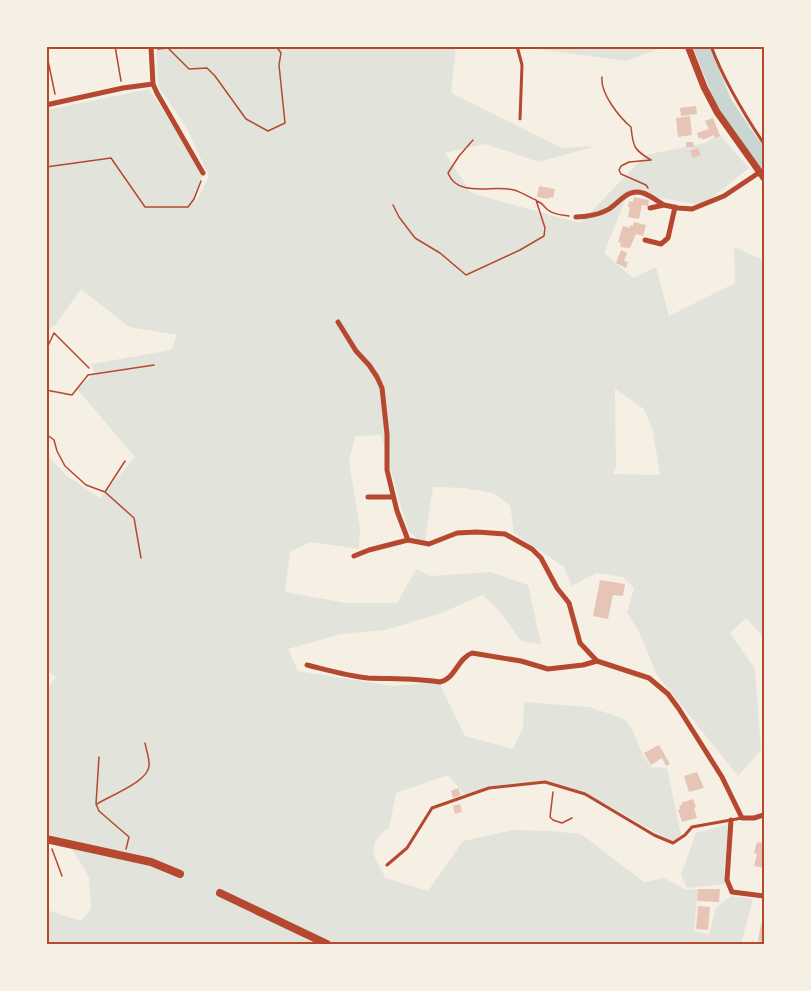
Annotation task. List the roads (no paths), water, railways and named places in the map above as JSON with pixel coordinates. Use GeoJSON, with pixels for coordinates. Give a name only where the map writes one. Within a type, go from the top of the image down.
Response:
{"type":"FeatureCollection","features":[{"type":"Feature","properties":{"kind":"main road"},"geometry":{"type":"LineString","coordinates":[[48,839],[151,862],[180,874]]}},
{"type":"Feature","properties":{"kind":"main road"},"geometry":{"type":"LineString","coordinates":[[220,893],[327,945]]}},
{"type":"Feature","properties":{"kind":"street"},"geometry":{"type":"LineString","coordinates":[[576,217],[606,211],[624,196],[638,192],[645,193],[664,205],[692,208],[724,196],[762,175],[717,112],[687,46]]}},
{"type":"Feature","properties":{"kind":"street"},"geometry":{"type":"LineString","coordinates":[[151,48],[153,84],[204,173]]}},
{"type":"Feature","properties":{"kind":"street"},"geometry":{"type":"LineString","coordinates":[[46,105],[123,88],[153,84]]}},
{"type":"Feature","properties":{"kind":"street"},"geometry":{"type":"LineString","coordinates":[[650,208],[664,205]]}},
{"type":"Feature","properties":{"kind":"street"},"geometry":{"type":"LineString","coordinates":[[645,240],[661,244],[668,238],[675,207]]}},
{"type":"Feature","properties":{"kind":"street"},"geometry":{"type":"LineString","coordinates":[[338,322],[356,351],[377,376],[382,388],[387,434],[387,470],[397,512],[408,540]]}},
{"type":"Feature","properties":{"kind":"street"},"geometry":{"type":"LineString","coordinates":[[368,497],[393,497]]}},
{"type":"Feature","properties":{"kind":"street"},"geometry":{"type":"LineString","coordinates":[[354,556],[408,540],[429,544],[457,533],[477,532],[505,534],[531,549],[541,558],[557,588],[569,603],[579,643],[597,661],[650,678],[668,694],[680,709],[722,777],[742,818],[765,815]]}},
{"type":"Feature","properties":{"kind":"street"},"geometry":{"type":"LineString","coordinates":[[307,665],[359,677],[440,682],[447,680],[466,655],[472,653],[521,661],[548,669],[597,661]]}},
{"type":"Feature","properties":{"kind":"street"},"geometry":{"type":"LineString","coordinates":[[732,820],[727,880],[732,892],[765,896]]}},
{"type":"Feature","properties":{"kind":"lane"},"geometry":{"type":"LineString","coordinates":[[517,46],[522,65],[520,119]]}},
{"type":"Feature","properties":{"kind":"lane"},"geometry":{"type":"LineString","coordinates":[[711,46],[738,102],[765,144]]}},
{"type":"Feature","properties":{"kind":"lane"},"geometry":{"type":"LineString","coordinates":[[387,865],[407,848],[432,808],[489,788],[545,783],[585,794],[654,835],[672,843],[685,835],[692,827],[742,818]]}},
{"type":"Feature","properties":{"kind":"waterway"},"geometry":{"type":"LineString","coordinates":[[701,46],[724,103],[764,160]]}}]}
